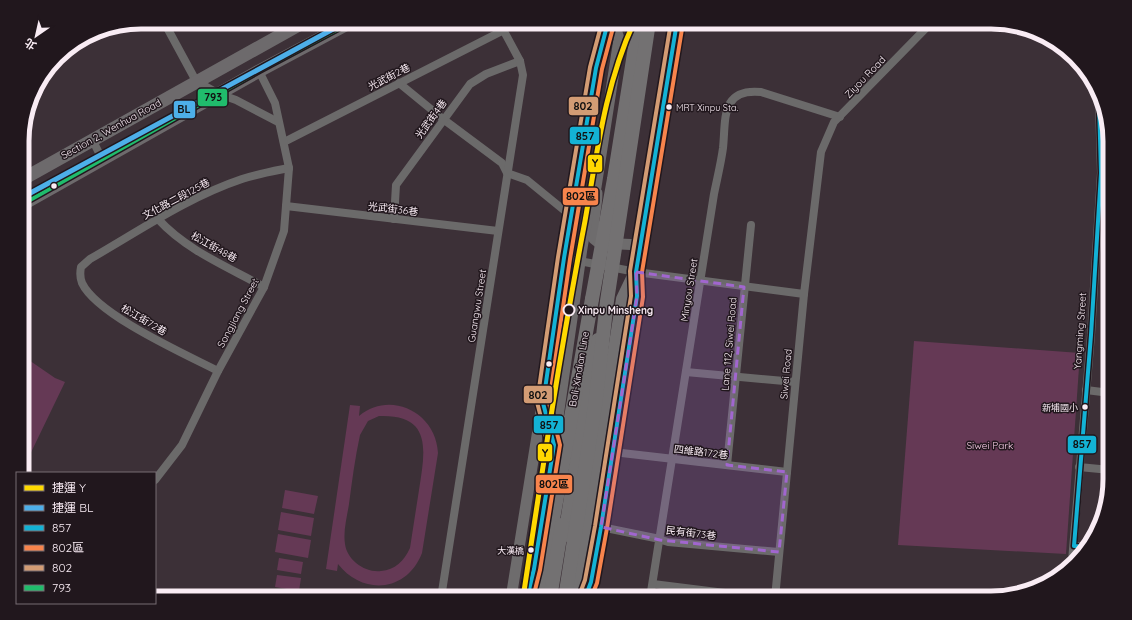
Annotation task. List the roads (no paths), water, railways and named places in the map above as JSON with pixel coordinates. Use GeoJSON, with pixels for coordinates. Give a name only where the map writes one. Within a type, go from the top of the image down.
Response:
{"type":"FeatureCollection","features":[{"type":"Feature","properties":{"kind":"highway"},"geometry":{"type":"LineString","coordinates":[[554,591],[592,332],[592,299],[614,179],[638,29]]}},
{"type":"Feature","properties":{"kind":"highway","name":"Bali-Xindian Line"},"geometry":{"type":"LineString","coordinates":[[554,591],[595,406],[607,301],[648,29]]}},
{"type":"Feature","properties":{"kind":"highway"},"geometry":{"type":"LineString","coordinates":[[577,591],[623,299],[636,272]]}},
{"type":"Feature","properties":{"kind":"main road","name":"Section 2, Wenhua Road"},"geometry":{"type":"LineString","coordinates":[[29,176],[291,29]]}},
{"type":"Feature","properties":{"kind":"main road"},"geometry":{"type":"LineString","coordinates":[[29,201],[259,71],[338,29]]}},
{"type":"Feature","properties":{"kind":"main road"},"geometry":{"type":"LineString","coordinates":[[512,591],[543,403],[564,258],[596,68],[606,29]]}},
{"type":"Feature","properties":{"kind":"main road"},"geometry":{"type":"LineString","coordinates":[[532,591],[534,569],[554,445],[580,261],[589,207],[596,187],[619,39],[616,29]]}},
{"type":"Feature","properties":{"kind":"main road"},"geometry":{"type":"LineString","coordinates":[[588,591],[591,582],[601,528],[613,452],[637,296],[636,272],[676,29]]}},
{"type":"Feature","properties":{"kind":"main road"},"geometry":{"type":"LineString","coordinates":[[596,187],[597,207],[593,234],[594,239],[598,243],[641,245]]}},
{"type":"Feature","properties":{"kind":"main road"},"geometry":{"type":"LineString","coordinates":[[543,403],[554,445]]}},
{"type":"Feature","properties":{"kind":"main road"},"geometry":{"type":"LineString","coordinates":[[528,591],[534,569]]}},
{"type":"Feature","properties":{"kind":"main road"},"geometry":{"type":"LineString","coordinates":[[591,582],[591,591]]}},
{"type":"Feature","properties":{"kind":"street"},"geometry":{"type":"LineString","coordinates":[[168,29],[196,81],[219,94],[236,100],[278,122]]}},
{"type":"Feature","properties":{"kind":"street","name":"Ziyou Road"},"geometry":{"type":"LineString","coordinates":[[821,152],[834,122],[925,29]]}},
{"type":"Feature","properties":{"kind":"street","name":"Guangwu Street"},"geometry":{"type":"LineString","coordinates":[[442,591],[523,75],[520,61],[504,30]]}},
{"type":"Feature","properties":{"kind":"street","name":"光武街2巷"},"geometry":{"type":"LineString","coordinates":[[284,142],[504,30]]}},
{"type":"Feature","properties":{"kind":"street","name":"光武街4巷"},"geometry":{"type":"LineString","coordinates":[[394,219],[396,185],[470,84],[486,74],[520,61]]}},
{"type":"Feature","properties":{"kind":"street","name":"Songjiang Street"},"geometry":{"type":"LineString","coordinates":[[156,479],[182,445],[218,371],[264,287],[284,231],[289,168],[275,103],[259,71]]}},
{"type":"Feature","properties":{"kind":"street"},"geometry":{"type":"LineString","coordinates":[[399,83],[443,119],[502,163],[507,174],[527,180],[565,211],[572,213]]}},
{"type":"Feature","properties":{"kind":"street","name":"Minyou Street"},"geometry":{"type":"LineString","coordinates":[[652,591],[700,281],[723,149],[725,114],[728,106],[741,94],[750,91],[761,92],[840,117]]}},
{"type":"Feature","properties":{"kind":"street","name":"Yangming Street"},"geometry":{"type":"LineString","coordinates":[[1073,555],[1101,173],[1099,114]]}},
{"type":"Feature","properties":{"kind":"street"},"geometry":{"type":"LineString","coordinates":[[92,140],[102,159]]}},
{"type":"Feature","properties":{"kind":"street","name":"Siwei Road"},"geometry":{"type":"LineString","coordinates":[[776,591],[804,294],[821,152]]}},
{"type":"Feature","properties":{"kind":"street","name":"文化路二段125巷"},"geometry":{"type":"LineString","coordinates":[[81,268],[90,259],[158,219],[212,190],[243,178],[289,168]]}},
{"type":"Feature","properties":{"kind":"street","name":"光武街36巷"},"geometry":{"type":"LineString","coordinates":[[286,206],[498,231]]}},
{"type":"Feature","properties":{"kind":"street","name":"松江街48巷"},"geometry":{"type":"LineString","coordinates":[[158,219],[170,232],[185,243],[264,287]]}},
{"type":"Feature","properties":{"kind":"street","name":"Lane 112, Siwei Road"},"geometry":{"type":"LineString","coordinates":[[727,465],[751,225]]}},
{"type":"Feature","properties":{"kind":"street"},"geometry":{"type":"LineString","coordinates":[[564,258],[636,272],[804,294]]}},
{"type":"Feature","properties":{"kind":"street","name":"松江街72巷"},"geometry":{"type":"LineString","coordinates":[[81,268],[82,282],[93,297],[114,315],[218,371]]}},
{"type":"Feature","properties":{"kind":"street"},"geometry":{"type":"LineString","coordinates":[[686,372],[795,382]]}},
{"type":"Feature","properties":{"kind":"street"},"geometry":{"type":"LineString","coordinates":[[1086,390],[1103,391]]}},
{"type":"Feature","properties":{"kind":"street","name":"四維路172巷"},"geometry":{"type":"LineString","coordinates":[[613,452],[787,472]]}},
{"type":"Feature","properties":{"kind":"street"},"geometry":{"type":"LineString","coordinates":[[1079,467],[1103,469]]}},
{"type":"Feature","properties":{"kind":"street","name":"民有街73巷"},"geometry":{"type":"LineString","coordinates":[[601,528],[668,542],[779,552]]}},
{"type":"Feature","properties":{"kind":"street"},"geometry":{"type":"LineString","coordinates":[[1074,546],[1080,546]]}},
{"type":"Feature","properties":{"kind":"street"},"geometry":{"type":"LineString","coordinates":[[653,584],[709,591]]}},
{"type":"Feature","properties":{"kind":"metro line","name":"BL"},"geometry":{"type":"LineString","coordinates":[[29,194],[333,29]]}},
{"type":"Feature","properties":{"kind":"metro line","name":"Y"},"geometry":{"type":"LineString","coordinates":[[524,591],[560,362],[598,145],[616,70],[631,29]]}},
{"type":"Feature","properties":{"kind":"place","name":"MRT Xinpu Sta."},"geometry":{"type":"Point","coordinates":[669,107]}},
{"type":"Feature","properties":{"kind":"place","name":"Xinpu Minsheng"},"geometry":{"type":"Point","coordinates":[569,310]}},
{"type":"Feature","properties":{"kind":"place","name":"新埔國小"},"geometry":{"type":"Point","coordinates":[1085,407]}},
{"type":"Feature","properties":{"kind":"place","name":"大漢橋"},"geometry":{"type":"Point","coordinates":[531,550]}},
{"type":"Feature","properties":{"kind":"park label","name":"Siwei Park"},"geometry":{"type":"Point","coordinates":[990,445]}}]}
